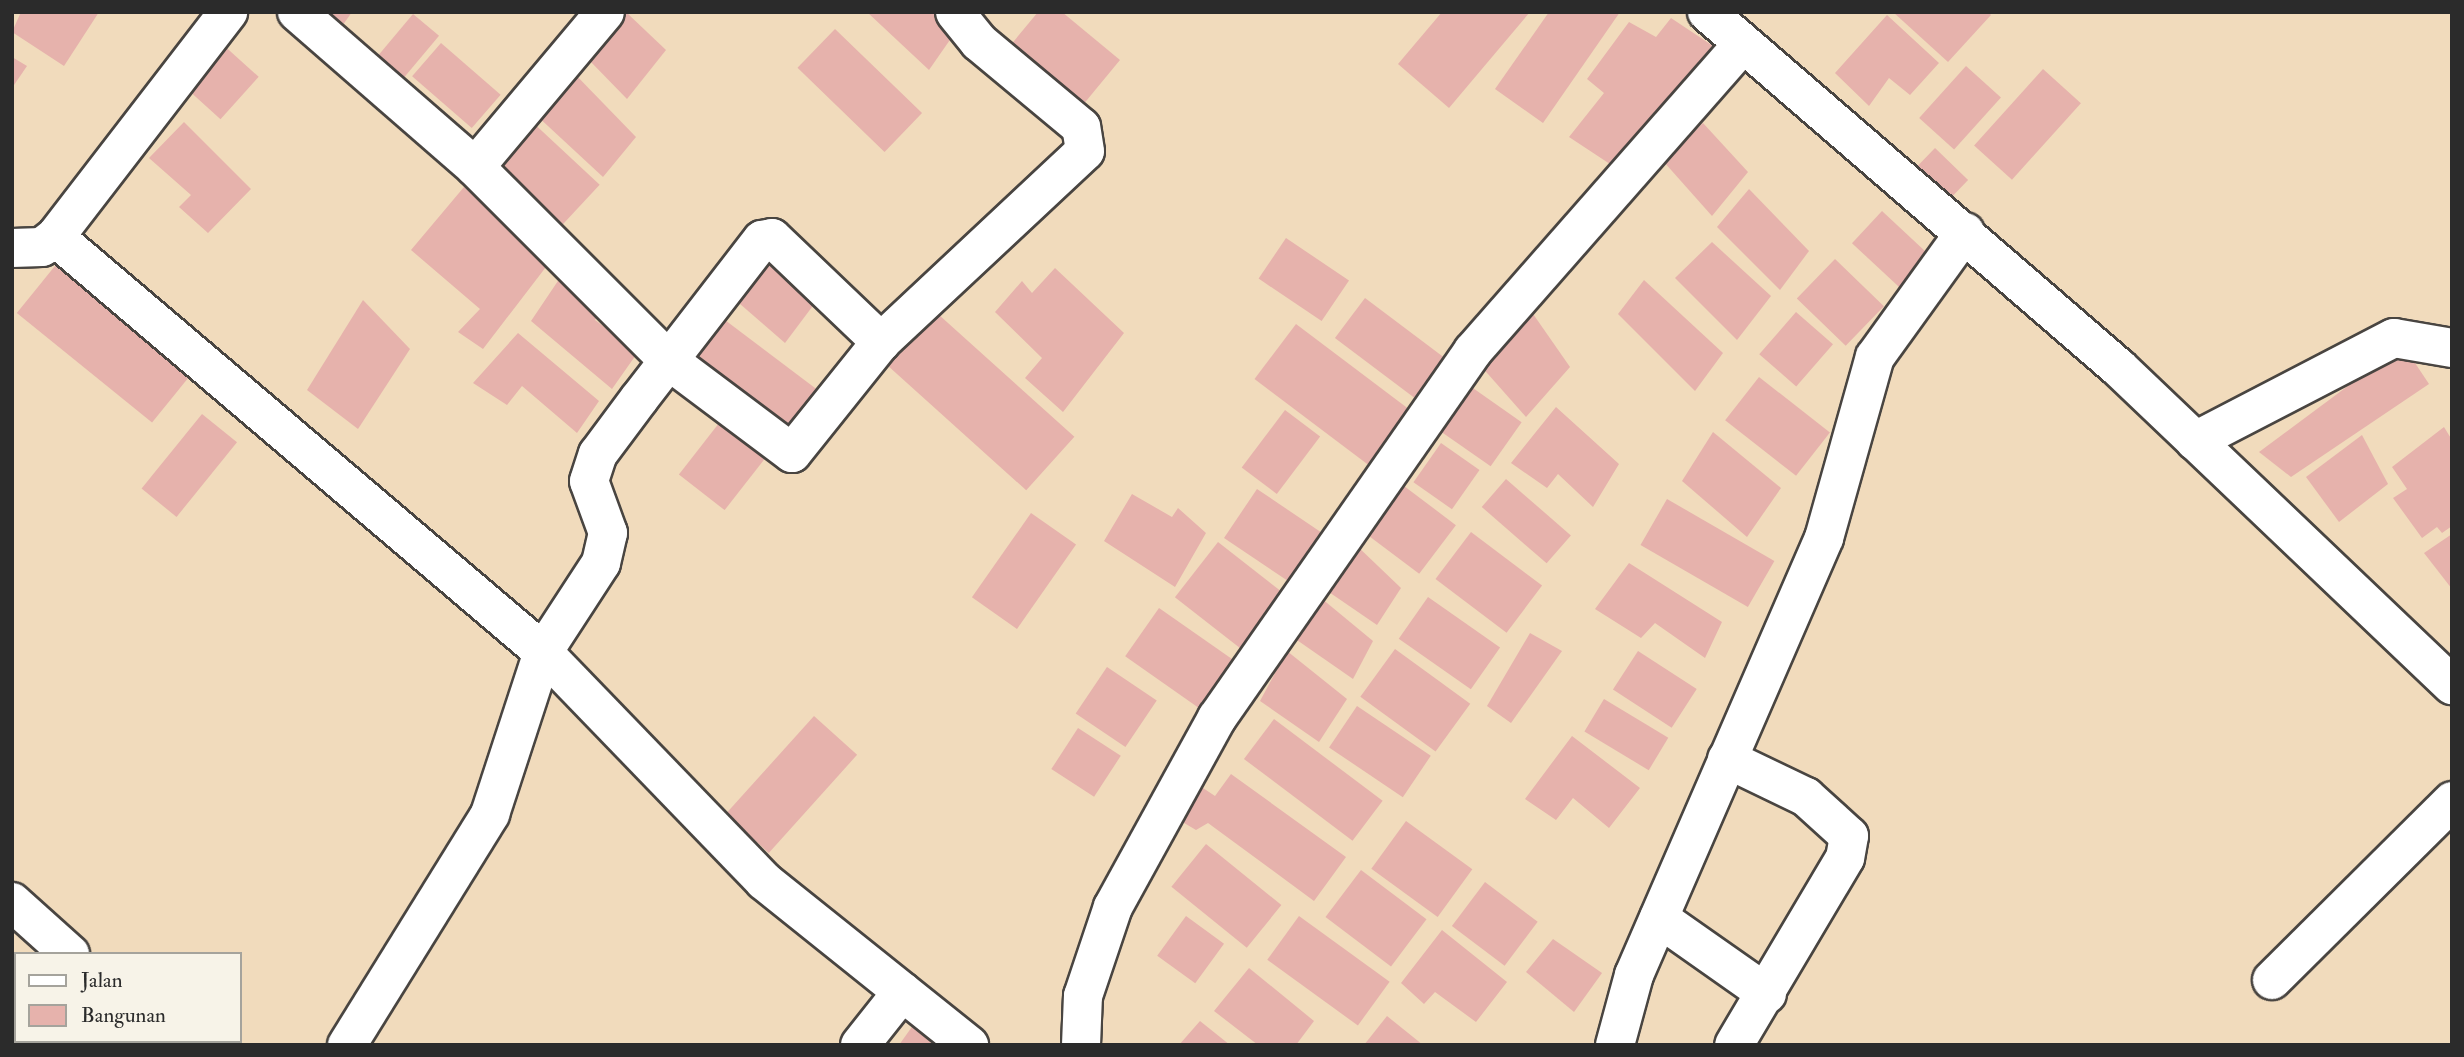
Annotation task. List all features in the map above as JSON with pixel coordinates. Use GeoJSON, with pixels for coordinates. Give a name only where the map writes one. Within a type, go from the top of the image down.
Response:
{"type":"FeatureCollection","features":[{"type":"Feature","properties":{"kind":"street"},"geometry":{"type":"LineString","coordinates":[[12,248],[42,247],[55,237],[228,12]]}},
{"type":"Feature","properties":{"kind":"street"},"geometry":{"type":"LineString","coordinates":[[297,12],[475,167],[668,360],[792,453],[881,342],[1085,151],[1081,127],[987,27],[955,12]]}},
{"type":"Feature","properties":{"kind":"street"},"geometry":{"type":"LineString","coordinates":[[475,167],[605,12]]}},
{"type":"Feature","properties":{"kind":"street"},"geometry":{"type":"LineString","coordinates":[[1081,1045],[1083,996],[1113,906],[1217,718],[1473,351],[1727,24],[1965,232],[2195,441],[2452,685]]}},
{"type":"Feature","properties":{"kind":"street"},"geometry":{"type":"LineString","coordinates":[[1615,1045],[1659,918],[1824,538],[1875,357],[1965,232]]}},
{"type":"Feature","properties":{"kind":"street"},"geometry":{"type":"LineString","coordinates":[[55,237],[543,652],[764,881],[970,1045]]}},
{"type":"Feature","properties":{"kind":"street"},"geometry":{"type":"LineString","coordinates":[[347,1045],[490,814],[543,652],[601,563],[608,533],[589,481],[598,454],[668,360],[762,240],[772,238],[881,342]]}},
{"type":"Feature","properties":{"kind":"street"},"geometry":{"type":"LineString","coordinates":[[2195,441],[2394,338],[2452,348]]}},
{"type":"Feature","properties":{"kind":"street"},"geometry":{"type":"LineString","coordinates":[[1727,759],[1806,797],[1849,836],[1845,858],[1734,1045]]}},
{"type":"Feature","properties":{"kind":"street"},"geometry":{"type":"LineString","coordinates":[[2272,980],[2452,801]]}},
{"type":"Feature","properties":{"kind":"street"},"geometry":{"type":"LineString","coordinates":[[12,902],[68,952]]}},
{"type":"Feature","properties":{"kind":"street"},"geometry":{"type":"LineString","coordinates":[[1659,918],[1766,994]]}},
{"type":"Feature","properties":{"kind":"street"},"geometry":{"type":"LineString","coordinates":[[860,1045],[902,992]]}},
{"type":"Feature","properties":{"kind":"building"},"geometry":{"type":"Polygon","coordinates":[[[21,12],[99,12],[64,66],[12,32],[21,12]]]}},
{"type":"Feature","properties":{"kind":"building"},"geometry":{"type":"Polygon","coordinates":[[[320,12],[352,12],[340,29],[320,12]]]}},
{"type":"Feature","properties":{"kind":"building"},"geometry":{"type":"Polygon","coordinates":[[[867,12],[946,12],[961,24],[929,70],[867,12]]]}},
{"type":"Feature","properties":{"kind":"building"},"geometry":{"type":"Polygon","coordinates":[[[1038,12],[1062,12],[1120,60],[1082,106],[1009,47],[1038,12]]]}},
{"type":"Feature","properties":{"kind":"building"},"geometry":{"type":"Polygon","coordinates":[[[1442,12],[1530,12],[1449,108],[1398,64],[1442,12]]]}},
{"type":"Feature","properties":{"kind":"building"},"geometry":{"type":"Polygon","coordinates":[[[1549,12],[1620,12],[1543,123],[1495,89],[1549,12]]]}},
{"type":"Feature","properties":{"kind":"building"},"geometry":{"type":"Polygon","coordinates":[[[1893,12],[1988,12],[1991,15],[1948,62],[1893,12]]]}},
{"type":"Feature","properties":{"kind":"building"},"geometry":{"type":"Polygon","coordinates":[[[627,13],[666,50],[627,99],[588,59],[627,13]]]}},
{"type":"Feature","properties":{"kind":"building"},"geometry":{"type":"Polygon","coordinates":[[[413,14],[439,36],[400,82],[374,60],[413,14]]]}},
{"type":"Feature","properties":{"kind":"building"},"geometry":{"type":"Polygon","coordinates":[[[1887,15],[1939,63],[1910,95],[1889,78],[1869,106],[1835,73],[1887,15]]]}},
{"type":"Feature","properties":{"kind":"building"},"geometry":{"type":"Polygon","coordinates":[[[1671,18],[1713,46],[1616,168],[1569,137],[1604,93],[1587,79],[1629,22],[1656,37],[1671,18]]]}},
{"type":"Feature","properties":{"kind":"building"},"geometry":{"type":"Polygon","coordinates":[[[835,29],[922,113],[885,152],[797,68],[835,29]]]}},
{"type":"Feature","properties":{"kind":"building"},"geometry":{"type":"Polygon","coordinates":[[[220,42],[259,77],[221,119],[182,84],[220,42]]]}},
{"type":"Feature","properties":{"kind":"building"},"geometry":{"type":"Polygon","coordinates":[[[441,43],[501,95],[472,128],[412,76],[441,43]]]}},
{"type":"Feature","properties":{"kind":"building"},"geometry":{"type":"Polygon","coordinates":[[[12,57],[27,66],[12,88],[12,57]]]}},
{"type":"Feature","properties":{"kind":"building"},"geometry":{"type":"Polygon","coordinates":[[[1966,66],[2001,97],[1954,149],[1919,118],[1966,66]]]}},
{"type":"Feature","properties":{"kind":"building"},"geometry":{"type":"Polygon","coordinates":[[[2043,69],[2081,103],[2012,180],[1974,146],[2043,69]]]}},
{"type":"Feature","properties":{"kind":"building"},"geometry":{"type":"Polygon","coordinates":[[[571,70],[636,137],[603,177],[535,114],[571,70]]]}},
{"type":"Feature","properties":{"kind":"building"},"geometry":{"type":"Polygon","coordinates":[[[528,118],[600,185],[561,226],[490,159],[528,118]]]}},
{"type":"Feature","properties":{"kind":"building"},"geometry":{"type":"Polygon","coordinates":[[[184,122],[251,189],[208,233],[179,207],[191,195],[149,158],[184,122]]]}},
{"type":"Feature","properties":{"kind":"building"},"geometry":{"type":"Polygon","coordinates":[[[1703,123],[1748,172],[1712,216],[1664,162],[1703,123]]]}},
{"type":"Feature","properties":{"kind":"building"},"geometry":{"type":"Polygon","coordinates":[[[1935,148],[1968,180],[1946,203],[1913,171],[1935,148]]]}},
{"type":"Feature","properties":{"kind":"building"},"geometry":{"type":"Polygon","coordinates":[[[464,187],[549,263],[483,349],[458,332],[480,309],[411,250],[464,187]]]}},
{"type":"Feature","properties":{"kind":"building"},"geometry":{"type":"Polygon","coordinates":[[[1749,189],[1809,251],[1780,290],[1717,227],[1749,189]]]}},
{"type":"Feature","properties":{"kind":"building"},"geometry":{"type":"Polygon","coordinates":[[[1882,211],[1931,257],[1901,289],[1852,243],[1882,211]]]}},
{"type":"Feature","properties":{"kind":"building"},"geometry":{"type":"Polygon","coordinates":[[[1286,238],[1349,280],[1322,321],[1259,279],[1286,238]]]}},
{"type":"Feature","properties":{"kind":"building"},"geometry":{"type":"Polygon","coordinates":[[[1712,242],[1771,296],[1737,340],[1675,278],[1712,242]]]}},
{"type":"Feature","properties":{"kind":"building"},"geometry":{"type":"Polygon","coordinates":[[[770,244],[821,295],[785,343],[732,297],[770,244]]]}},
{"type":"Feature","properties":{"kind":"building"},"geometry":{"type":"Polygon","coordinates":[[[1835,259],[1884,306],[1846,346],[1797,299],[1835,259]]]}},
{"type":"Feature","properties":{"kind":"building"},"geometry":{"type":"Polygon","coordinates":[[[59,261],[194,371],[152,423],[17,313],[59,261]]]}},
{"type":"Feature","properties":{"kind":"building"},"geometry":{"type":"Polygon","coordinates":[[[1055,268],[1124,333],[1063,412],[1025,378],[1042,358],[995,312],[1022,281],[1032,293],[1055,268]]]}},
{"type":"Feature","properties":{"kind":"building"},"geometry":{"type":"Polygon","coordinates":[[[566,269],[606,302],[595,320],[638,352],[612,389],[531,321],[566,269]]]}},
{"type":"Feature","properties":{"kind":"building"},"geometry":{"type":"Polygon","coordinates":[[[1644,280],[1723,353],[1695,391],[1618,314],[1644,280]]]}},
{"type":"Feature","properties":{"kind":"building"},"geometry":{"type":"Polygon","coordinates":[[[1365,298],[1452,364],[1422,404],[1335,338],[1365,298]]]}},
{"type":"Feature","properties":{"kind":"building"},"geometry":{"type":"Polygon","coordinates":[[[363,300],[410,349],[358,429],[307,390],[363,300]]]}},
{"type":"Feature","properties":{"kind":"building"},"geometry":{"type":"Polygon","coordinates":[[[928,305],[1074,437],[1026,490],[880,359],[928,305]]]}},
{"type":"Feature","properties":{"kind":"building"},"geometry":{"type":"Polygon","coordinates":[[[1531,311],[1570,367],[1526,417],[1480,365],[1531,311]]]}},
{"type":"Feature","properties":{"kind":"building"},"geometry":{"type":"Polygon","coordinates":[[[1796,312],[1833,344],[1796,386],[1759,354],[1796,312]]]}},
{"type":"Feature","properties":{"kind":"building"},"geometry":{"type":"Polygon","coordinates":[[[717,314],[816,389],[780,437],[681,362],[717,314]]]}},
{"type":"Feature","properties":{"kind":"building"},"geometry":{"type":"Polygon","coordinates":[[[1296,324],[1415,414],[1373,469],[1254,379],[1296,324]]]}},
{"type":"Feature","properties":{"kind":"building"},"geometry":{"type":"Polygon","coordinates":[[[518,333],[599,401],[577,433],[522,386],[507,405],[473,383],[518,333]]]}},
{"type":"Feature","properties":{"kind":"building"},"geometry":{"type":"Polygon","coordinates":[[[2403,345],[2429,384],[2291,477],[2259,452],[2403,345]]]}},
{"type":"Feature","properties":{"kind":"building"},"geometry":{"type":"Polygon","coordinates":[[[1759,377],[1830,432],[1796,476],[1725,420],[1759,377]]]}},
{"type":"Feature","properties":{"kind":"building"},"geometry":{"type":"Polygon","coordinates":[[[1470,386],[1522,422],[1491,466],[1439,430],[1470,386]]]}},
{"type":"Feature","properties":{"kind":"building"},"geometry":{"type":"Polygon","coordinates":[[[1556,407],[1619,464],[1593,507],[1558,474],[1547,488],[1511,463],[1556,407]]]}},
{"type":"Feature","properties":{"kind":"building"},"geometry":{"type":"Polygon","coordinates":[[[730,409],[776,445],[725,510],[679,474],[730,409]]]}},
{"type":"Feature","properties":{"kind":"building"},"geometry":{"type":"Polygon","coordinates":[[[1285,410],[1320,436],[1277,494],[1242,468],[1285,410]]]}},
{"type":"Feature","properties":{"kind":"building"},"geometry":{"type":"Polygon","coordinates":[[[202,414],[237,442],[177,517],[142,489],[202,414]]]}},
{"type":"Feature","properties":{"kind":"building"},"geometry":{"type":"Polygon","coordinates":[[[2444,427],[2452,440],[2452,526],[2442,533],[2437,527],[2422,538],[2393,498],[2407,489],[2392,467],[2444,427]]]}},
{"type":"Feature","properties":{"kind":"building"},"geometry":{"type":"Polygon","coordinates":[[[1713,432],[1781,488],[1747,537],[1682,481],[1713,432]]]}},
{"type":"Feature","properties":{"kind":"building"},"geometry":{"type":"Polygon","coordinates":[[[2362,435],[2388,484],[2339,522],[2306,477],[2362,435]]]}},
{"type":"Feature","properties":{"kind":"building"},"geometry":{"type":"Polygon","coordinates":[[[1441,443],[1480,470],[1452,509],[1413,482],[1441,443]]]}},
{"type":"Feature","properties":{"kind":"building"},"geometry":{"type":"Polygon","coordinates":[[[1506,479],[1571,535],[1547,563],[1482,507],[1506,479]]]}},
{"type":"Feature","properties":{"kind":"building"},"geometry":{"type":"Polygon","coordinates":[[[1400,483],[1456,525],[1419,574],[1363,532],[1400,483]]]}},
{"type":"Feature","properties":{"kind":"building"},"geometry":{"type":"Polygon","coordinates":[[[1257,489],[1330,538],[1297,587],[1224,538],[1257,489]]]}},
{"type":"Feature","properties":{"kind":"building"},"geometry":{"type":"Polygon","coordinates":[[[1132,494],[1172,517],[1178,508],[1206,533],[1175,587],[1104,541],[1132,494]]]}},
{"type":"Feature","properties":{"kind":"building"},"geometry":{"type":"Polygon","coordinates":[[[1667,499],[1774,561],[1748,607],[1640,545],[1667,499]]]}},
{"type":"Feature","properties":{"kind":"building"},"geometry":{"type":"Polygon","coordinates":[[[1031,513],[1076,545],[1017,629],[972,597],[1031,513]]]}},
{"type":"Feature","properties":{"kind":"building"},"geometry":{"type":"Polygon","coordinates":[[[1471,532],[1542,586],[1507,633],[1435,579],[1471,532]]]}},
{"type":"Feature","properties":{"kind":"building"},"geometry":{"type":"Polygon","coordinates":[[[2452,534],[2452,589],[2424,553],[2452,534]]]}},
{"type":"Feature","properties":{"kind":"building"},"geometry":{"type":"Polygon","coordinates":[[[1218,542],[1287,596],[1243,651],[1175,597],[1218,542]]]}},
{"type":"Feature","properties":{"kind":"building"},"geometry":{"type":"Polygon","coordinates":[[[1355,544],[1401,588],[1377,625],[1323,588],[1355,544]]]}},
{"type":"Feature","properties":{"kind":"building"},"geometry":{"type":"Polygon","coordinates":[[[1629,563],[1722,622],[1705,658],[1655,623],[1641,638],[1595,609],[1629,563]]]}},
{"type":"Feature","properties":{"kind":"building"},"geometry":{"type":"Polygon","coordinates":[[[1428,597],[1500,647],[1471,689],[1399,639],[1428,597]]]}},
{"type":"Feature","properties":{"kind":"building"},"geometry":{"type":"Polygon","coordinates":[[[1321,598],[1373,641],[1353,679],[1294,638],[1321,598]]]}},
{"type":"Feature","properties":{"kind":"building"},"geometry":{"type":"Polygon","coordinates":[[[1159,608],[1241,665],[1207,714],[1125,656],[1159,608]]]}},
{"type":"Feature","properties":{"kind":"building"},"geometry":{"type":"Polygon","coordinates":[[[1530,633],[1562,651],[1511,723],[1487,706],[1530,633]]]}},
{"type":"Feature","properties":{"kind":"building"},"geometry":{"type":"Polygon","coordinates":[[[1395,649],[1470,704],[1436,751],[1360,697],[1395,649]]]}},
{"type":"Feature","properties":{"kind":"building"},"geometry":{"type":"Polygon","coordinates":[[[1287,651],[1347,699],[1319,742],[1260,701],[1287,651]]]}},
{"type":"Feature","properties":{"kind":"building"},"geometry":{"type":"Polygon","coordinates":[[[1638,651],[1697,689],[1672,728],[1613,690],[1638,651]]]}},
{"type":"Feature","properties":{"kind":"building"},"geometry":{"type":"Polygon","coordinates":[[[1107,667],[1157,701],[1125,747],[1076,713],[1107,667]]]}},
{"type":"Feature","properties":{"kind":"building"},"geometry":{"type":"Polygon","coordinates":[[[1604,699],[1668,738],[1649,770],[1584,732],[1604,699]]]}},
{"type":"Feature","properties":{"kind":"building"},"geometry":{"type":"Polygon","coordinates":[[[1357,706],[1431,756],[1403,797],[1329,747],[1357,706]]]}},
{"type":"Feature","properties":{"kind":"building"},"geometry":{"type":"Polygon","coordinates":[[[814,716],[857,755],[769,853],[726,814],[814,716]]]}},
{"type":"Feature","properties":{"kind":"building"},"geometry":{"type":"Polygon","coordinates":[[[1274,719],[1383,801],[1353,841],[1244,759],[1274,719]]]}},
{"type":"Feature","properties":{"kind":"building"},"geometry":{"type":"Polygon","coordinates":[[[1078,728],[1121,756],[1094,797],[1051,769],[1078,728]]]}},
{"type":"Feature","properties":{"kind":"building"},"geometry":{"type":"Polygon","coordinates":[[[1572,736],[1640,788],[1609,828],[1573,798],[1556,820],[1525,799],[1572,736]]]}},
{"type":"Feature","properties":{"kind":"building"},"geometry":{"type":"Polygon","coordinates":[[[1231,774],[1346,857],[1314,901],[1208,823],[1196,830],[1174,817],[1197,784],[1215,796],[1231,774]]]}},
{"type":"Feature","properties":{"kind":"building"},"geometry":{"type":"Polygon","coordinates":[[[1406,821],[1472,869],[1438,917],[1371,869],[1406,821]]]}},
{"type":"Feature","properties":{"kind":"building"},"geometry":{"type":"Polygon","coordinates":[[[1206,844],[1281,905],[1247,948],[1171,887],[1206,844]]]}},
{"type":"Feature","properties":{"kind":"building"},"geometry":{"type":"Polygon","coordinates":[[[1361,870],[1426,919],[1391,966],[1325,917],[1361,870]]]}},
{"type":"Feature","properties":{"kind":"building"},"geometry":{"type":"Polygon","coordinates":[[[1485,882],[1538,922],[1505,966],[1452,926],[1485,882]]]}},
{"type":"Feature","properties":{"kind":"building"},"geometry":{"type":"Polygon","coordinates":[[[1186,916],[1224,944],[1195,983],[1157,956],[1186,916]]]}},
{"type":"Feature","properties":{"kind":"building"},"geometry":{"type":"Polygon","coordinates":[[[1299,916],[1390,982],[1358,1026],[1267,960],[1299,916]]]}},
{"type":"Feature","properties":{"kind":"building"},"geometry":{"type":"Polygon","coordinates":[[[1442,930],[1507,982],[1476,1022],[1435,992],[1424,1004],[1401,983],[1442,930]]]}},
{"type":"Feature","properties":{"kind":"building"},"geometry":{"type":"Polygon","coordinates":[[[1553,939],[1602,973],[1574,1012],[1526,972],[1553,939]]]}},
{"type":"Feature","properties":{"kind":"building"},"geometry":{"type":"Polygon","coordinates":[[[1249,968],[1314,1021],[1296,1045],[1258,1045],[1214,1011],[1249,968]]]}},
{"type":"Feature","properties":{"kind":"building"},"geometry":{"type":"Polygon","coordinates":[[[1387,1016],[1423,1045],[1364,1045],[1387,1016]]]}},
{"type":"Feature","properties":{"kind":"building"},"geometry":{"type":"Polygon","coordinates":[[[919,1017],[955,1045],[899,1045],[919,1017]]]}},
{"type":"Feature","properties":{"kind":"building"},"geometry":{"type":"Polygon","coordinates":[[[1200,1021],[1230,1045],[1179,1045],[1200,1021]]]}}]}
